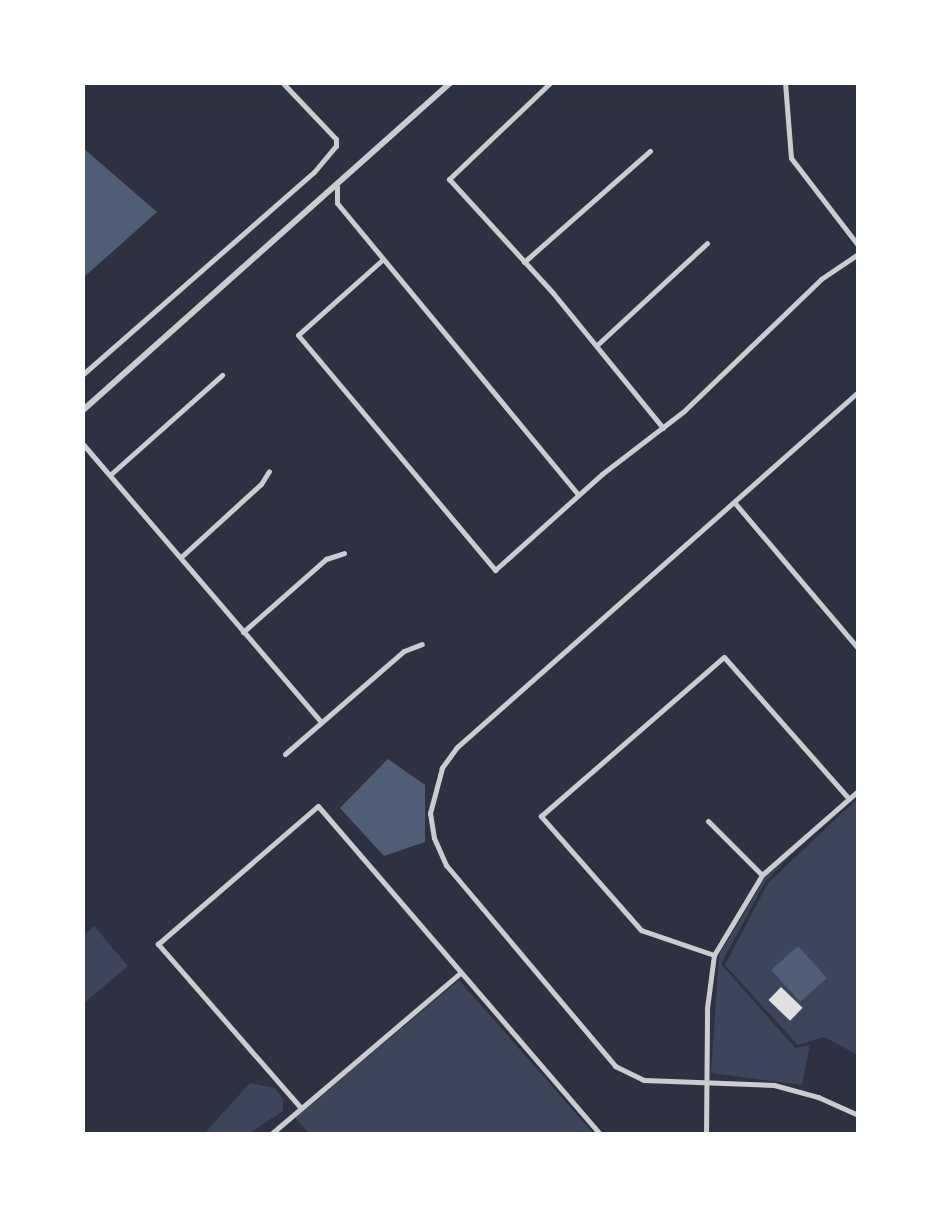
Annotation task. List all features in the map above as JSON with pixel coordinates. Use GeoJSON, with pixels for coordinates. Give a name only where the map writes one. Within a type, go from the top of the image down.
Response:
{"type":"FeatureCollection","features":[{"type":"Feature","properties":{"kind":"street"},"geometry":{"type":"LineString","coordinates":[[82,375],[314,172],[336,146],[336,139],[282,82]]}},
{"type":"Feature","properties":{"kind":"street"},"geometry":{"type":"LineString","coordinates":[[82,411],[451,82]]}},
{"type":"Feature","properties":{"kind":"street"},"geometry":{"type":"LineString","coordinates":[[551,82],[450,179],[597,345],[663,428]]}},
{"type":"Feature","properties":{"kind":"street"},"geometry":{"type":"LineString","coordinates":[[785,82],[791,158],[858,244]]}},
{"type":"Feature","properties":{"kind":"street"},"geometry":{"type":"LineString","coordinates":[[524,262],[650,152]]}},
{"type":"Feature","properties":{"kind":"street"},"geometry":{"type":"LineString","coordinates":[[337,186],[336,203],[578,494]]}},
{"type":"Feature","properties":{"kind":"street"},"geometry":{"type":"LineString","coordinates":[[597,345],[707,243]]}},
{"type":"Feature","properties":{"kind":"street"},"geometry":{"type":"LineString","coordinates":[[382,260],[298,335],[495,570],[578,494],[663,428],[821,279],[858,254]]}},
{"type":"Feature","properties":{"kind":"street"},"geometry":{"type":"LineString","coordinates":[[111,474],[222,375]]}},
{"type":"Feature","properties":{"kind":"street"},"geometry":{"type":"LineString","coordinates":[[858,392],[457,747],[442,768],[430,813],[430,827],[446,865],[615,1066],[644,1080],[774,1085],[818,1097],[858,1115]]}},
{"type":"Feature","properties":{"kind":"street"},"geometry":{"type":"LineString","coordinates":[[82,443],[322,722]]}},
{"type":"Feature","properties":{"kind":"street"},"geometry":{"type":"LineString","coordinates":[[180,557],[261,484],[270,470]]}},
{"type":"Feature","properties":{"kind":"street"},"geometry":{"type":"LineString","coordinates":[[734,502],[858,648]]}},
{"type":"Feature","properties":{"kind":"street"},"geometry":{"type":"LineString","coordinates":[[243,632],[326,560],[344,553]]}},
{"type":"Feature","properties":{"kind":"street"},"geometry":{"type":"LineString","coordinates":[[285,754],[404,651],[422,644]]}},
{"type":"Feature","properties":{"kind":"street"},"geometry":{"type":"LineString","coordinates":[[714,955],[641,930],[541,816],[724,658],[849,799]]}},
{"type":"Feature","properties":{"kind":"street"},"geometry":{"type":"LineString","coordinates":[[706,1134],[707,1008],[714,955],[762,875],[858,790]]}},
{"type":"Feature","properties":{"kind":"street"},"geometry":{"type":"LineString","coordinates":[[300,1108],[158,944],[318,806],[600,1134]]}},
{"type":"Feature","properties":{"kind":"street"},"geometry":{"type":"LineString","coordinates":[[708,821],[762,875]]}},
{"type":"Feature","properties":{"kind":"street"},"geometry":{"type":"LineString","coordinates":[[271,1134],[460,974]]}},
{"type":"Feature","properties":{"kind":"shaded area"},"geometry":{"type":"Polygon","coordinates":[[[82,147],[157,212],[83,278],[82,278],[82,147]]]}},
{"type":"Feature","properties":{"kind":"shaded area"},"geometry":{"type":"Polygon","coordinates":[[[388,759],[425,785],[425,842],[384,856],[340,808],[388,759]]]}},
{"type":"Feature","properties":{"kind":"shaded area"},"geometry":{"type":"Polygon","coordinates":[[[858,798],[858,1055],[824,1037],[798,1045],[725,965],[768,883],[858,798]]]}},
{"type":"Feature","properties":{"kind":"shaded area"},"geometry":{"type":"Polygon","coordinates":[[[793,853],[765,882],[721,964],[795,1048],[810,1045],[802,1085],[711,1073],[719,955],[765,878],[793,853]]]}},
{"type":"Feature","properties":{"kind":"shaded area"},"geometry":{"type":"Polygon","coordinates":[[[94,926],[128,966],[83,1004],[83,936],[94,926]]]}},
{"type":"Feature","properties":{"kind":"shaded area"},"geometry":{"type":"Polygon","coordinates":[[[798,946],[827,978],[800,1002],[771,970],[798,946]]]}},
{"type":"Feature","properties":{"kind":"shaded area"},"geometry":{"type":"Polygon","coordinates":[[[459,980],[594,1134],[310,1134],[295,1118],[459,980]]]}},
{"type":"Feature","properties":{"kind":"shaded area"},"geometry":{"type":"Polygon","coordinates":[[[250,1083],[275,1088],[283,1099],[283,1111],[248,1134],[204,1134],[250,1083]]]}},
{"type":"Feature","properties":{"kind":"building"},"geometry":{"type":"Polygon","coordinates":[[[781,987],[803,1008],[790,1021],[768,1000],[781,987]]]}}]}
